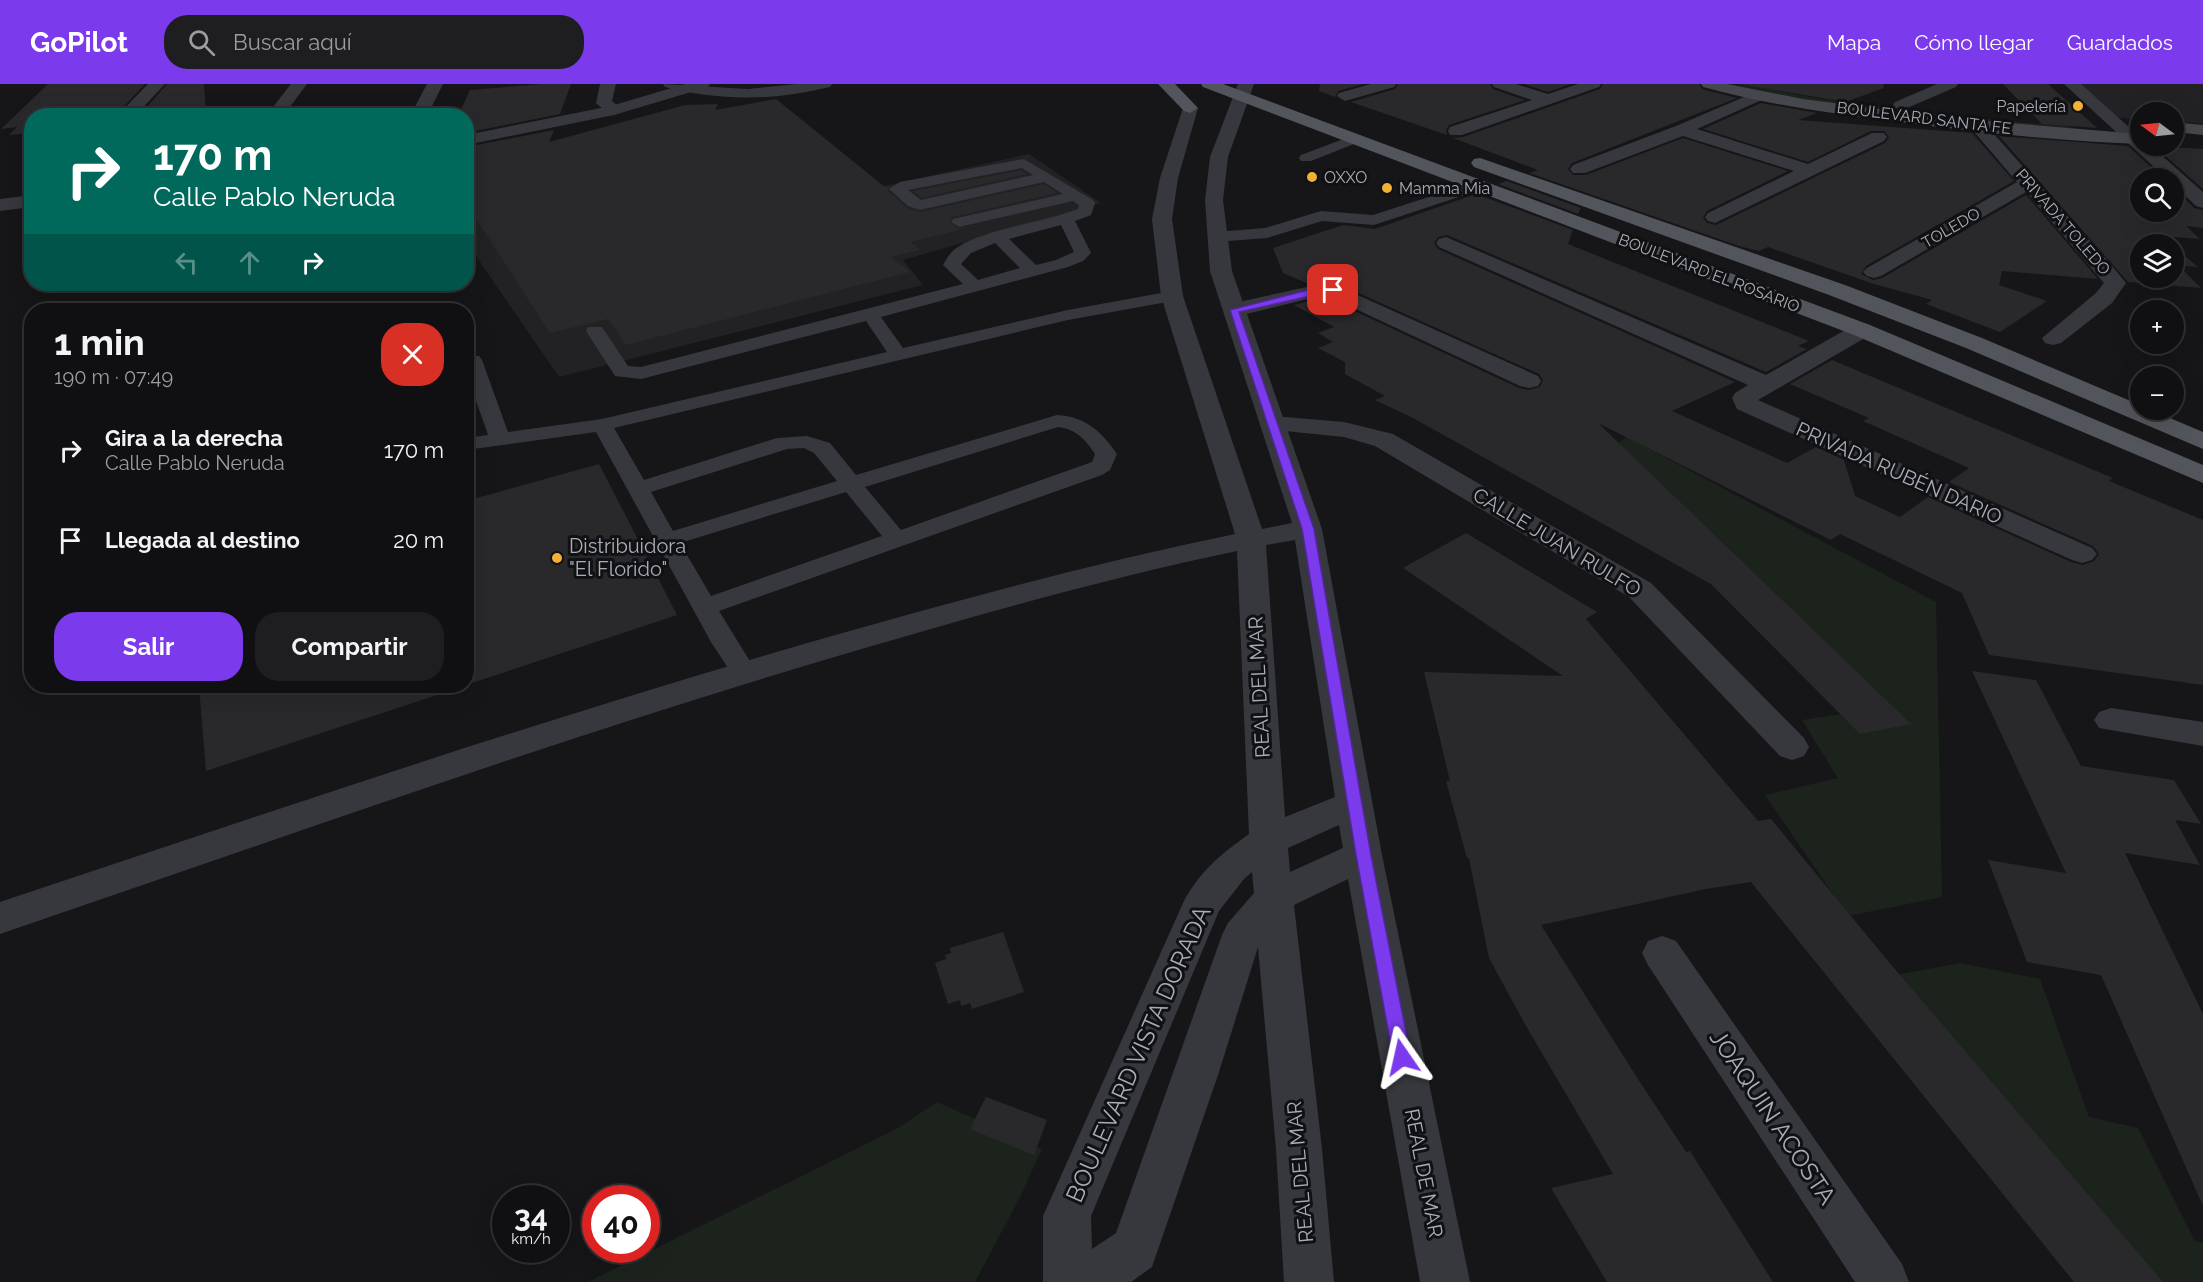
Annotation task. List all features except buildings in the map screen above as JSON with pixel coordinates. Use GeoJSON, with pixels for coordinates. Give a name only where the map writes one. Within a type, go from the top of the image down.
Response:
{"type":"FeatureCollection","features":[{"type":"Feature","properties":{"kind":"main road"},"geometry":{"type":"LineString","coordinates":[[1166,84],[1200,96]]}},
{"type":"Feature","properties":{"kind":"main road","name":"BOULEVARD SANTA FE"},"geometry":{"type":"LineString","coordinates":[[1709,84],[1901,105],[2115,123]]}},
{"type":"Feature","properties":{"kind":"main road","name":"BOULEVARD EL ROSARIO"},"geometry":{"type":"LineString","coordinates":[[1200,96],[1249,88],[1380,127]]}},
{"type":"Feature","properties":{"kind":"main road","name":"BOULEVARD EL ROSARIO"},"geometry":{"type":"LineString","coordinates":[[1249,88],[1354,139],[1862,330],[2203,475]]}},
{"type":"Feature","properties":{"kind":"main road","name":"BOULEVARD SANTA FE"},"geometry":{"type":"LineString","coordinates":[[1763,90],[1854,111],[1978,126],[2130,134]]}},
{"type":"Feature","properties":{"kind":"main road"},"geometry":{"type":"LineString","coordinates":[[2184,128],[2203,130]]}},
{"type":"Feature","properties":{"kind":"main road"},"geometry":{"type":"LineString","coordinates":[[2184,142],[2203,143]]}},
{"type":"Feature","properties":{"kind":"main road","name":"BOULEVARD EL ROSARIO"},"geometry":{"type":"LineString","coordinates":[[1457,155],[1837,290],[2006,357],[2203,441]]}},
{"type":"Feature","properties":{"kind":"street"},"geometry":{"type":"LineString","coordinates":[[133,108],[157,84]]}},
{"type":"Feature","properties":{"kind":"street"},"geometry":{"type":"LineString","coordinates":[[280,108],[299,84]]}},
{"type":"Feature","properties":{"kind":"street"},"geometry":{"type":"LineString","coordinates":[[422,108],[435,84]]}},
{"type":"Feature","properties":{"kind":"street"},"geometry":{"type":"LineString","coordinates":[[608,84],[609,106]]}},
{"type":"Feature","properties":{"kind":"street"},"geometry":{"type":"LineString","coordinates":[[474,138],[583,115],[666,84]]}},
{"type":"Feature","properties":{"kind":"street"},"geometry":{"type":"LineString","coordinates":[[671,84],[695,86],[731,94],[768,94],[824,84]]}},
{"type":"Feature","properties":{"kind":"street"},"geometry":{"type":"LineString","coordinates":[[1345,96],[1388,84]]}},
{"type":"Feature","properties":{"kind":"street"},"geometry":{"type":"LineString","coordinates":[[1500,84],[1546,99]]}},
{"type":"Feature","properties":{"kind":"street"},"geometry":{"type":"LineString","coordinates":[[1456,131],[1593,84]]}},
{"type":"Feature","properties":{"kind":"street"},"geometry":{"type":"LineString","coordinates":[[1901,105],[1950,84]]}},
{"type":"Feature","properties":{"kind":"street"},"geometry":{"type":"LineString","coordinates":[[2072,84],[2115,123],[2130,130]]}},
{"type":"Feature","properties":{"kind":"street"},"geometry":{"type":"LineString","coordinates":[[609,106],[695,86]]}},
{"type":"Feature","properties":{"kind":"street","name":"REAL DE MAR"},"geometry":{"type":"LineString","coordinates":[[1249,88],[1219,157],[1214,200],[1221,271],[1308,529],[1364,855],[1445,1282]]}},
{"type":"Feature","properties":{"kind":"street"},"geometry":{"type":"LineString","coordinates":[[1579,169],[1682,130],[1763,90]]}},
{"type":"Feature","properties":{"kind":"street","name":"REAL DEL MAR"},"geometry":{"type":"LineString","coordinates":[[1200,96],[1168,178],[1162,219],[1172,296],[1251,539],[1268,840],[1298,1138],[1309,1282]]}},
{"type":"Feature","properties":{"kind":"street","name":"PRIVADA TOLEDO"},"geometry":{"type":"LineString","coordinates":[[1978,126],[2115,283],[2104,298],[2053,338]]}},
{"type":"Feature","properties":{"kind":"street"},"geometry":{"type":"LineString","coordinates":[[1682,130],[1808,170]]}},
{"type":"Feature","properties":{"kind":"street"},"geometry":{"type":"LineString","coordinates":[[1714,217],[1878,137]]}},
{"type":"Feature","properties":{"kind":"street"},"geometry":{"type":"LineString","coordinates":[[2158,156],[2203,202]]}},
{"type":"Feature","properties":{"kind":"street","name":"TOLEDO"},"geometry":{"type":"LineString","coordinates":[[1874,272],[2028,183]]}},
{"type":"Feature","properties":{"kind":"street"},"geometry":{"type":"LineString","coordinates":[[0,205],[24,202]]}},
{"type":"Feature","properties":{"kind":"street"},"geometry":{"type":"LineString","coordinates":[[1446,243],[1764,384]]}},
{"type":"Feature","properties":{"kind":"street"},"geometry":{"type":"LineString","coordinates":[[1234,310],[1316,291],[1333,290],[1529,381]]}},
{"type":"Feature","properties":{"kind":"street","name":"PRIVADA RUBÉN DARIO"},"geometry":{"type":"LineString","coordinates":[[1862,330],[1764,384],[1744,398],[1746,404],[2082,554]]}},
{"type":"Feature","properties":{"kind":"street","name":"CALLE JUAN RULFO"},"geometry":{"type":"LineString","coordinates":[[1273,424],[1344,428],[1363,431],[1384,440],[1640,590],[1792,747]]}},
{"type":"Feature","properties":{"kind":"street"},"geometry":{"type":"LineString","coordinates":[[0,918],[459,762],[743,671],[1068,581],[1251,539],[1308,529]]}},
{"type":"Feature","properties":{"kind":"street"},"geometry":{"type":"LineString","coordinates":[[2111,720],[2203,734]]}},
{"type":"Feature","properties":{"kind":"street","name":"BOULEVARD VISTA DORADA"},"geometry":{"type":"LineString","coordinates":[[1068,1282],[1067,1216],[1203,903],[1230,867],[1268,840],[1356,803]]}},
{"type":"Feature","properties":{"kind":"street"},"geometry":{"type":"LineString","coordinates":[[1087,1282],[1135,1250],[1242,935],[1274,897],[1364,855]]}},
{"type":"Feature","properties":{"kind":"street","name":"JOAQUIN ACOSTA"},"geometry":{"type":"LineString","coordinates":[[1662,953],[1884,1282]]}},
{"type":"Feature","properties":{"kind":"lane"},"geometry":{"type":"LineString","coordinates":[[1306,158],[1354,139]]}},
{"type":"Feature","properties":{"kind":"lane"},"geometry":{"type":"LineString","coordinates":[[975,286],[952,265],[955,256],[969,247],[998,237],[1084,212],[1087,203],[1075,196],[1047,177],[1024,163],[1019,162],[897,189],[920,205],[1047,177]]}},
{"type":"Feature","properties":{"kind":"lane"},"geometry":{"type":"LineString","coordinates":[[1216,237],[1267,232],[1321,216],[1374,220],[1478,186]]}},
{"type":"Feature","properties":{"kind":"lane"},"geometry":{"type":"LineString","coordinates":[[959,222],[1075,196]]}},
{"type":"Feature","properties":{"kind":"lane"},"geometry":{"type":"LineString","coordinates":[[595,331],[622,372],[641,373],[1077,258],[1083,253],[1066,219]]}},
{"type":"Feature","properties":{"kind":"lane"},"geometry":{"type":"LineString","coordinates":[[998,237],[1032,270]]}},
{"type":"Feature","properties":{"kind":"lane"},"geometry":{"type":"LineString","coordinates":[[474,443],[602,425],[1068,315],[1172,296]]}},
{"type":"Feature","properties":{"kind":"lane"},"geometry":{"type":"LineString","coordinates":[[870,314],[898,354]]}},
{"type":"Feature","properties":{"kind":"lane"},"geometry":{"type":"LineString","coordinates":[[474,366],[500,439]]}},
{"type":"Feature","properties":{"kind":"lane"},"geometry":{"type":"LineString","coordinates":[[668,540],[1057,421],[1078,423],[1085,427],[1106,454],[1102,465],[1094,470],[704,607]]}},
{"type":"Feature","properties":{"kind":"lane"},"geometry":{"type":"LineString","coordinates":[[602,425],[704,607],[743,671]]}},
{"type":"Feature","properties":{"kind":"lane"},"geometry":{"type":"LineString","coordinates":[[639,489],[796,441],[807,442],[822,448],[896,539]]}},
{"type":"Feature","properties":{"kind":"shaded area"},"geometry":{"type":"Polygon","coordinates":[[[1718,84],[1764,88],[1825,100],[1897,110],[2069,126],[2075,129],[1997,124],[1850,108],[1718,84]]]}},
{"type":"Feature","properties":{"kind":"shaded area"},"geometry":{"type":"Polygon","coordinates":[[[2079,84],[2203,84],[2203,124],[2184,122],[2184,102],[2130,102],[2130,119],[2117,118],[2079,84]]]}},
{"type":"Feature","properties":{"kind":"shaded area"},"geometry":{"type":"Polygon","coordinates":[[[1029,154],[1101,203],[903,260],[923,285],[559,377],[474,253],[474,194],[861,191],[1029,154]]]}},
{"type":"Feature","properties":{"kind":"shaded area"},"geometry":{"type":"Polygon","coordinates":[[[1627,437],[1936,602],[1942,897],[1848,916],[1765,795],[1838,778],[1802,720],[1869,710],[1609,448],[1627,437]]]}},
{"type":"Feature","properties":{"kind":"shaded area"},"geometry":{"type":"Polygon","coordinates":[[[1960,963],[2040,979],[2089,1117],[2138,1128],[2195,1241],[2203,1243],[2203,1282],[2161,1282],[1896,975],[1960,963]]]}},
{"type":"Feature","properties":{"kind":"shaded area"},"geometry":{"type":"Polygon","coordinates":[[[937,1102],[1042,1149],[1020,1197],[975,1282],[588,1282],[626,1263],[660,1263],[660,1246],[898,1128],[937,1102]]]}},
{"type":"Feature","properties":{"kind":"place","name":"Papelería"},"geometry":{"type":"Point","coordinates":[2078,106]}},
{"type":"Feature","properties":{"kind":"place","name":"OXXO"},"geometry":{"type":"Point","coordinates":[1312,177]}},
{"type":"Feature","properties":{"kind":"place","name":"Mamma Mia"},"geometry":{"type":"Point","coordinates":[1387,188]}},
{"type":"Feature","properties":{"kind":"place","name":"Distribuidora \"El Florido\""},"geometry":{"type":"Point","coordinates":[557,558]}},
{"type":"Feature","properties":{"kind":"route"},"geometry":{"type":"LineString","coordinates":[[1333,290],[1316,291],[1234,310],[1308,529],[1364,855],[1402,1057]]}}]}
